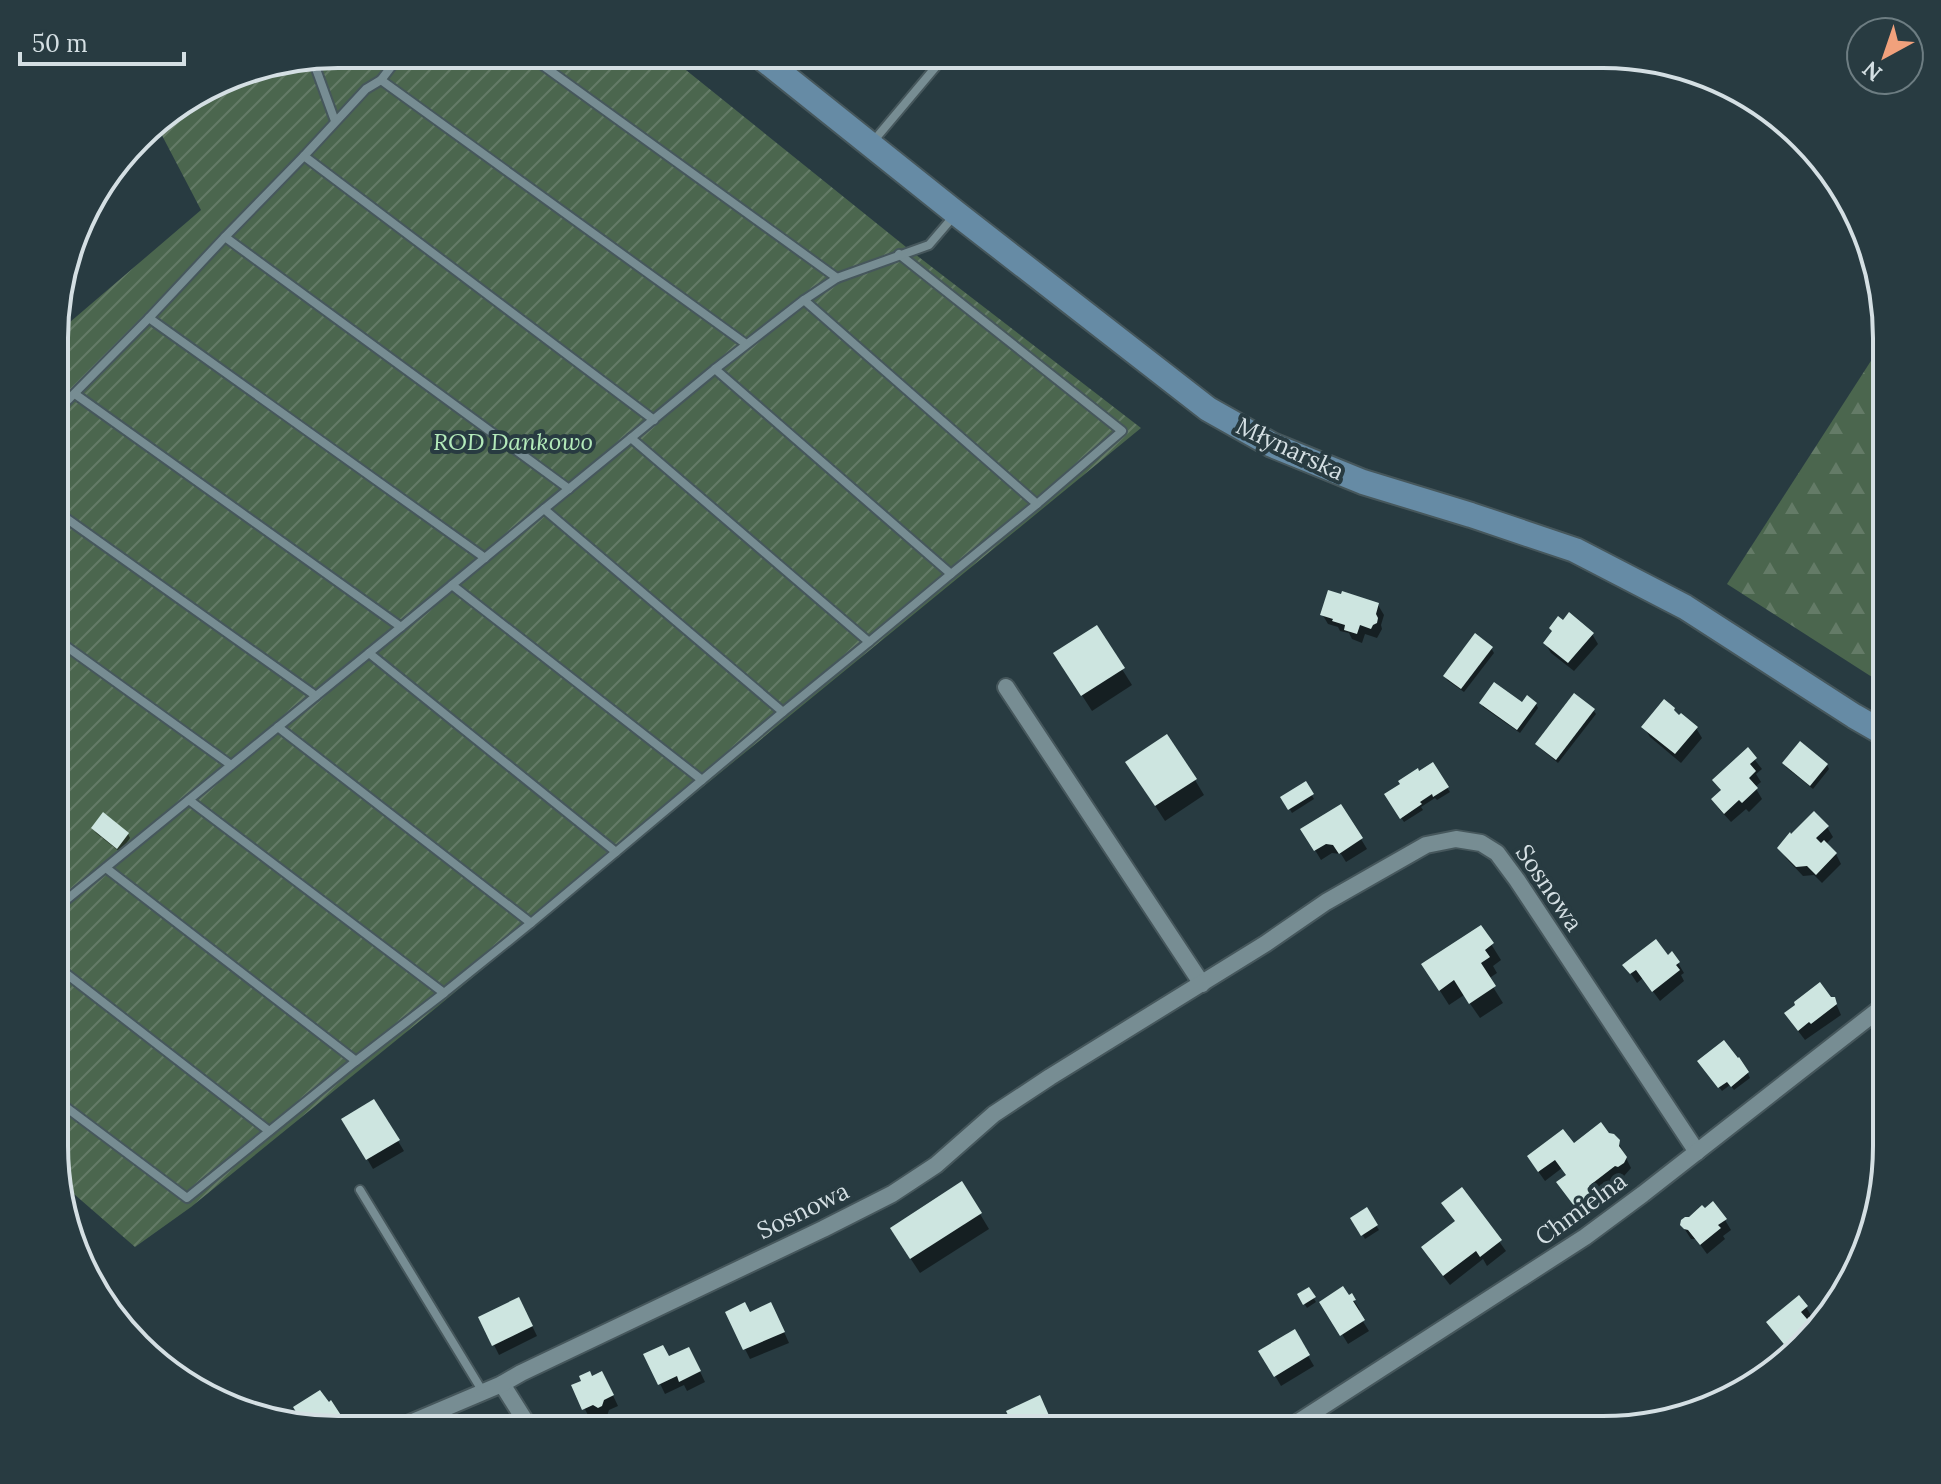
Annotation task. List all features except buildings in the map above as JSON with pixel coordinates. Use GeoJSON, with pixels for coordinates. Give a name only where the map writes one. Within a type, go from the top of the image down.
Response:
{"type":"FeatureCollection","features":[{"type":"Feature","properties":{"kind":"street","name":"Młynarska"},"geometry":{"type":"LineString","coordinates":[[776,69],[1208,409],[1272,445],[1363,482],[1575,550],[1685,607],[1873,727]]}},
{"type":"Feature","properties":{"kind":"street"},"geometry":{"type":"LineString","coordinates":[[1006,687],[1202,984]]}},
{"type":"Feature","properties":{"kind":"street","name":"Sosnowa"},"geometry":{"type":"LineString","coordinates":[[429,1415],[502,1384],[892,1194],[936,1165],[994,1114],[1050,1077],[1202,984],[1326,902],[1426,845],[1456,839],[1481,843],[1497,853],[1697,1152]]}},
{"type":"Feature","properties":{"kind":"street","name":"Chmielna"},"geometry":{"type":"LineString","coordinates":[[1308,1416],[1552,1260],[1643,1194],[1872,1015]]}},
{"type":"Feature","properties":{"kind":"street"},"geometry":{"type":"LineString","coordinates":[[502,1384],[522,1415]]}},
{"type":"Feature","properties":{"kind":"lane"},"geometry":{"type":"LineString","coordinates":[[316,69],[335,121]]}},
{"type":"Feature","properties":{"kind":"lane"},"geometry":{"type":"LineString","coordinates":[[68,401],[366,89],[381,80],[389,69]]}},
{"type":"Feature","properties":{"kind":"lane"},"geometry":{"type":"LineString","coordinates":[[548,69],[837,278]]}},
{"type":"Feature","properties":{"kind":"lane"},"geometry":{"type":"LineString","coordinates":[[871,144],[934,69]]}},
{"type":"Feature","properties":{"kind":"lane"},"geometry":{"type":"LineString","coordinates":[[381,80],[746,344]]}},
{"type":"Feature","properties":{"kind":"lane"},"geometry":{"type":"LineString","coordinates":[[304,156],[654,420]]}},
{"type":"Feature","properties":{"kind":"lane"},"geometry":{"type":"LineString","coordinates":[[69,895],[746,344],[837,278],[929,245],[956,213]]}},
{"type":"Feature","properties":{"kind":"lane"},"geometry":{"type":"LineString","coordinates":[[225,237],[569,489]]}},
{"type":"Feature","properties":{"kind":"lane"},"geometry":{"type":"LineString","coordinates":[[69,1109],[187,1198],[531,923],[1122,431],[899,254]]}},
{"type":"Feature","properties":{"kind":"lane"},"geometry":{"type":"LineString","coordinates":[[804,300],[1037,504]]}},
{"type":"Feature","properties":{"kind":"lane"},"geometry":{"type":"LineString","coordinates":[[149,318],[485,558]]}},
{"type":"Feature","properties":{"kind":"lane"},"geometry":{"type":"LineString","coordinates":[[715,369],[951,574]]}},
{"type":"Feature","properties":{"kind":"lane"},"geometry":{"type":"LineString","coordinates":[[75,394],[401,627]]}},
{"type":"Feature","properties":{"kind":"lane"},"geometry":{"type":"LineString","coordinates":[[631,438],[869,642]]}},
{"type":"Feature","properties":{"kind":"lane"},"geometry":{"type":"LineString","coordinates":[[544,509],[783,712]]}},
{"type":"Feature","properties":{"kind":"lane"},"geometry":{"type":"LineString","coordinates":[[68,520],[316,696]]}},
{"type":"Feature","properties":{"kind":"lane"},"geometry":{"type":"LineString","coordinates":[[452,585],[702,780]]}},
{"type":"Feature","properties":{"kind":"lane"},"geometry":{"type":"LineString","coordinates":[[68,648],[231,765]]}},
{"type":"Feature","properties":{"kind":"lane"},"geometry":{"type":"LineString","coordinates":[[369,653],[616,852]]}},
{"type":"Feature","properties":{"kind":"lane"},"geometry":{"type":"LineString","coordinates":[[278,727],[531,923]]}},
{"type":"Feature","properties":{"kind":"lane"},"geometry":{"type":"LineString","coordinates":[[189,800],[444,993]]}},
{"type":"Feature","properties":{"kind":"lane"},"geometry":{"type":"LineString","coordinates":[[106,868],[356,1061]]}},
{"type":"Feature","properties":{"kind":"lane"},"geometry":{"type":"LineString","coordinates":[[69,976],[269,1131]]}},
{"type":"Feature","properties":{"kind":"lane"},"geometry":{"type":"LineString","coordinates":[[360,1190],[483,1392]]}},
{"type":"Feature","properties":{"kind":"green space","name":"ROD Dankowo"},"geometry":{"type":"Polygon","coordinates":[[[320,69],[685,69],[911,251],[1141,428],[431,1012],[191,1207],[135,1247],[72,1193],[69,1164],[69,323],[201,210],[161,134],[203,104],[268,77],[320,69]]]}},
{"type":"Feature","properties":{"kind":"green space"},"geometry":{"type":"Polygon","coordinates":[[[1873,358],[1873,677],[1727,584],[1873,358]]]}}]}
